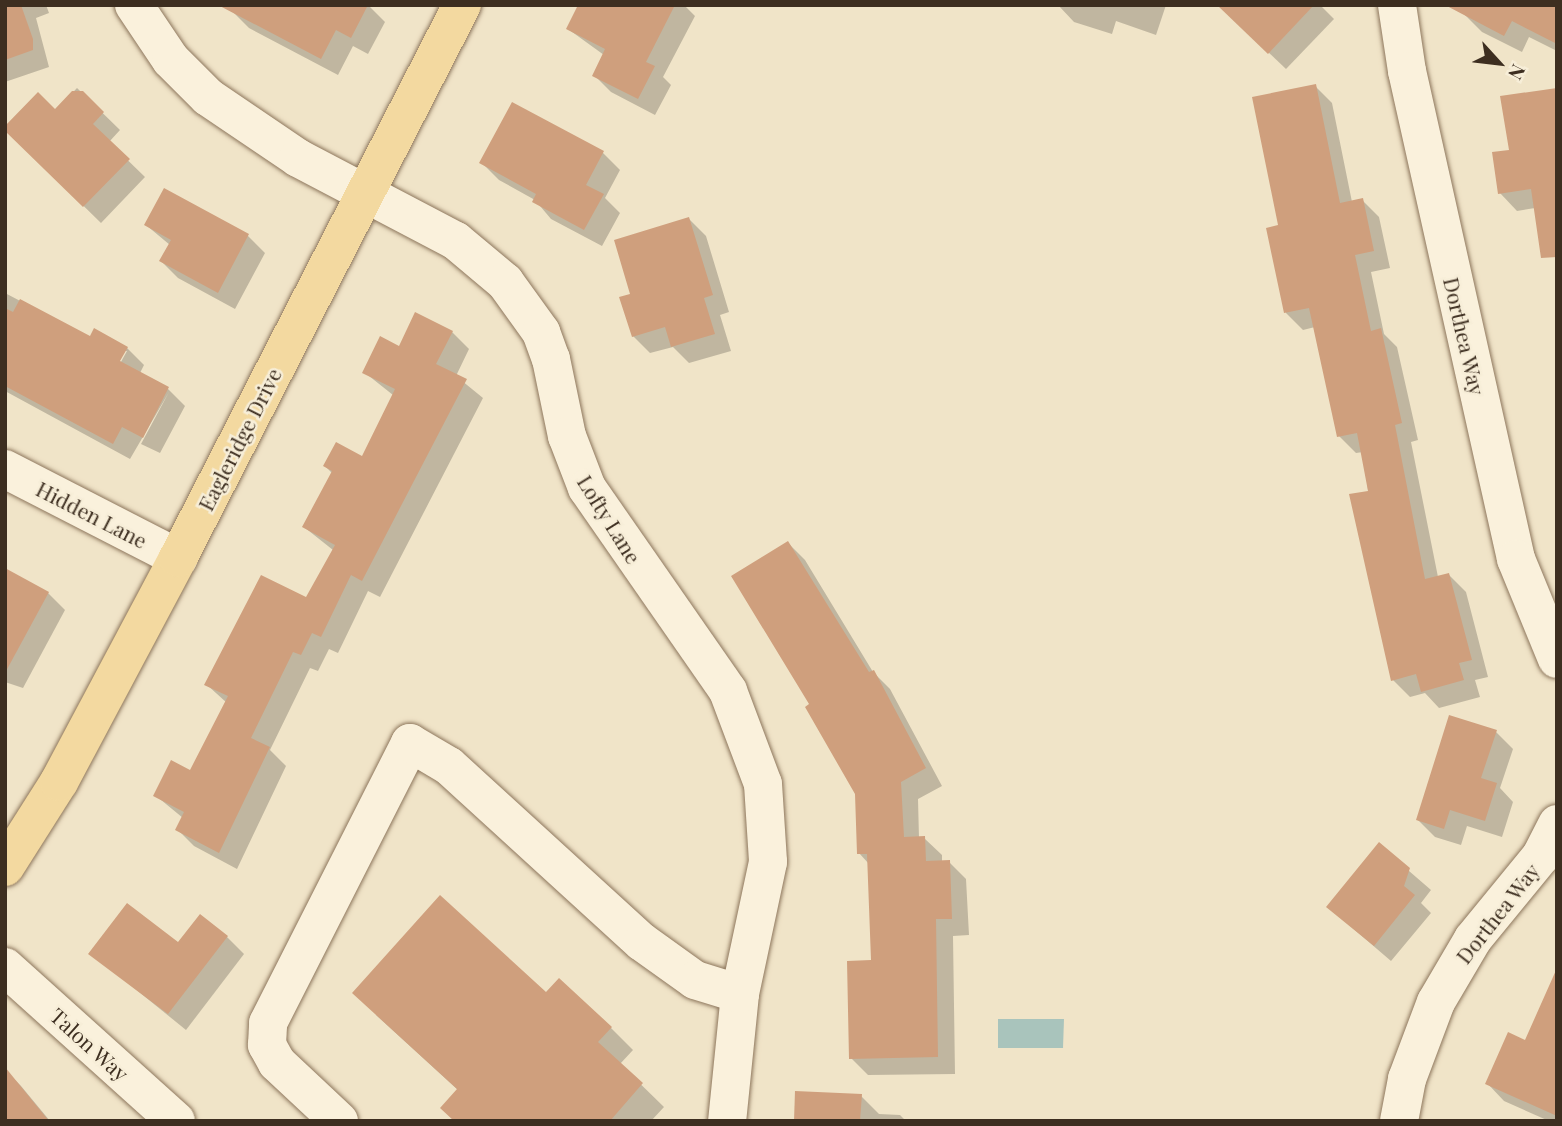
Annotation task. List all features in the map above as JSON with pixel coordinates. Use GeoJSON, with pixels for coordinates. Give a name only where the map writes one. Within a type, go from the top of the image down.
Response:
{"type":"FeatureCollection","features":[{"type":"Feature","properties":{"kind":"main road","name":"Eagleridge Drive"},"geometry":{"type":"LineString","coordinates":[[5,867],[59,782],[178,558],[462,5]]}},
{"type":"Feature","properties":{"kind":"street","name":"Lofty Lane"},"geometry":{"type":"LineString","coordinates":[[134,5],[171,60],[208,97],[257,133],[456,241],[505,282],[526,307],[551,359],[567,436],[587,488],[728,691],[763,784],[768,822],[763,898],[740,994],[727,1121]]}},
{"type":"Feature","properties":{"kind":"street","name":"Dorthea Way"},"geometry":{"type":"LineString","coordinates":[[1397,5],[1407,71],[1516,559],[1557,659]]}},
{"type":"Feature","properties":{"kind":"street","name":"Hidden Lane"},"geometry":{"type":"LineString","coordinates":[[5,469],[178,558]]}},
{"type":"Feature","properties":{"kind":"street"},"geometry":{"type":"LineString","coordinates":[[339,1121],[277,1063],[267,1045],[268,1023],[410,743],[449,766],[642,942],[695,980],[740,994]]}},
{"type":"Feature","properties":{"kind":"street","name":"Dorthea Way"},"geometry":{"type":"LineString","coordinates":[[1399,1121],[1407,1079],[1436,1002],[1474,939],[1541,856],[1557,824]]}},
{"type":"Feature","properties":{"kind":"street","name":"Talon Way"},"geometry":{"type":"LineString","coordinates":[[5,967],[176,1121]]}},
{"type":"Feature","properties":{"kind":"water"},"geometry":{"type":"Polygon","coordinates":[[[998,1019],[1064,1019],[1063,1048],[998,1048],[998,1019]]]}},
{"type":"Feature","properties":{"kind":"building"},"geometry":{"type":"Polygon","coordinates":[[[5,5],[21,5],[33,39],[33,50],[5,60],[5,5]]]}},
{"type":"Feature","properties":{"kind":"building"},"geometry":{"type":"Polygon","coordinates":[[[218,5],[368,5],[351,38],[336,30],[321,59],[218,5]]]}},
{"type":"Feature","properties":{"kind":"building"},"geometry":{"type":"Polygon","coordinates":[[[578,5],[675,5],[646,62],[655,66],[638,99],[592,76],[605,49],[566,29],[578,5]]]}},
{"type":"Feature","properties":{"kind":"building"},"geometry":{"type":"Polygon","coordinates":[[[1217,5],[1314,5],[1268,54],[1217,5]]]}},
{"type":"Feature","properties":{"kind":"building"},"geometry":{"type":"Polygon","coordinates":[[[1445,5],[1557,5],[1557,44],[1512,21],[1504,36],[1445,5]]]}},
{"type":"Feature","properties":{"kind":"building"},"geometry":{"type":"Polygon","coordinates":[[[1316,84],[1340,203],[1363,198],[1374,251],[1355,255],[1371,331],[1381,328],[1402,423],[1395,425],[1425,579],[1449,573],[1472,660],[1459,663],[1464,680],[1421,692],[1416,674],[1391,681],[1349,494],[1368,491],[1357,433],[1337,437],[1309,308],[1284,313],[1266,228],[1278,225],[1252,97],[1316,84]]]}},
{"type":"Feature","properties":{"kind":"building"},"geometry":{"type":"Polygon","coordinates":[[[1557,88],[1557,257],[1541,258],[1531,189],[1498,194],[1492,152],[1509,150],[1500,96],[1557,88]]]}},
{"type":"Feature","properties":{"kind":"building"},"geometry":{"type":"Polygon","coordinates":[[[72,91],[83,91],[104,112],[93,124],[130,159],[83,207],[5,131],[5,126],[38,92],[55,109],[72,91]]]}},
{"type":"Feature","properties":{"kind":"building"},"geometry":{"type":"Polygon","coordinates":[[[512,102],[604,151],[586,185],[604,194],[584,230],[532,202],[536,194],[479,163],[512,102]]]}},
{"type":"Feature","properties":{"kind":"building"},"geometry":{"type":"Polygon","coordinates":[[[164,188],[249,234],[218,293],[159,261],[171,240],[144,225],[164,188]]]}},
{"type":"Feature","properties":{"kind":"building"},"geometry":{"type":"Polygon","coordinates":[[[689,217],[713,295],[704,298],[715,334],[671,347],[665,327],[632,337],[619,297],[630,294],[614,240],[689,217]]]}},
{"type":"Feature","properties":{"kind":"building"},"geometry":{"type":"Polygon","coordinates":[[[20,299],[90,336],[94,328],[128,347],[120,361],[169,387],[143,438],[122,427],[113,444],[5,386],[5,308],[13,312],[20,299]]]}},
{"type":"Feature","properties":{"kind":"building"},"geometry":{"type":"Polygon","coordinates":[[[415,312],[453,331],[436,364],[467,379],[362,581],[351,575],[321,637],[312,633],[301,655],[293,652],[251,738],[270,747],[219,853],[175,830],[184,812],[153,796],[171,760],[190,770],[228,696],[204,685],[261,575],[306,597],[335,545],[302,527],[332,471],[323,466],[336,442],[362,456],[395,389],[362,373],[380,336],[399,346],[415,312]]]}},
{"type":"Feature","properties":{"kind":"building"},"geometry":{"type":"Polygon","coordinates":[[[788,541],[869,672],[874,670],[926,768],[901,782],[904,837],[925,836],[926,861],[950,860],[952,919],[936,919],[938,1057],[849,1059],[847,961],[871,960],[867,854],[857,854],[855,794],[805,707],[809,704],[731,576],[788,541]]]}},
{"type":"Feature","properties":{"kind":"building"},"geometry":{"type":"Polygon","coordinates":[[[5,568],[49,592],[5,673],[5,568]]]}},
{"type":"Feature","properties":{"kind":"building"},"geometry":{"type":"Polygon","coordinates":[[[1449,715],[1497,730],[1481,778],[1497,783],[1485,821],[1450,810],[1444,829],[1416,820],[1449,715]]]}},
{"type":"Feature","properties":{"kind":"building"},"geometry":{"type":"Polygon","coordinates":[[[1379,842],[1410,868],[1404,886],[1415,895],[1374,946],[1326,907],[1379,842]]]}},
{"type":"Feature","properties":{"kind":"building"},"geometry":{"type":"Polygon","coordinates":[[[440,895],[546,992],[559,978],[612,1027],[598,1042],[643,1083],[610,1121],[454,1121],[440,1108],[457,1089],[352,993],[440,895]]]}},
{"type":"Feature","properties":{"kind":"building"},"geometry":{"type":"Polygon","coordinates":[[[127,903],[178,942],[200,914],[228,936],[168,1014],[88,954],[127,903]]]}},
{"type":"Feature","properties":{"kind":"building"},"geometry":{"type":"Polygon","coordinates":[[[1557,968],[1557,1116],[1485,1084],[1508,1032],[1525,1040],[1557,968]]]}},
{"type":"Feature","properties":{"kind":"building"},"geometry":{"type":"Polygon","coordinates":[[[5,1067],[49,1121],[5,1121],[5,1067]]]}},
{"type":"Feature","properties":{"kind":"building"},"geometry":{"type":"Polygon","coordinates":[[[795,1091],[862,1094],[860,1121],[794,1121],[795,1091]]]}}]}
